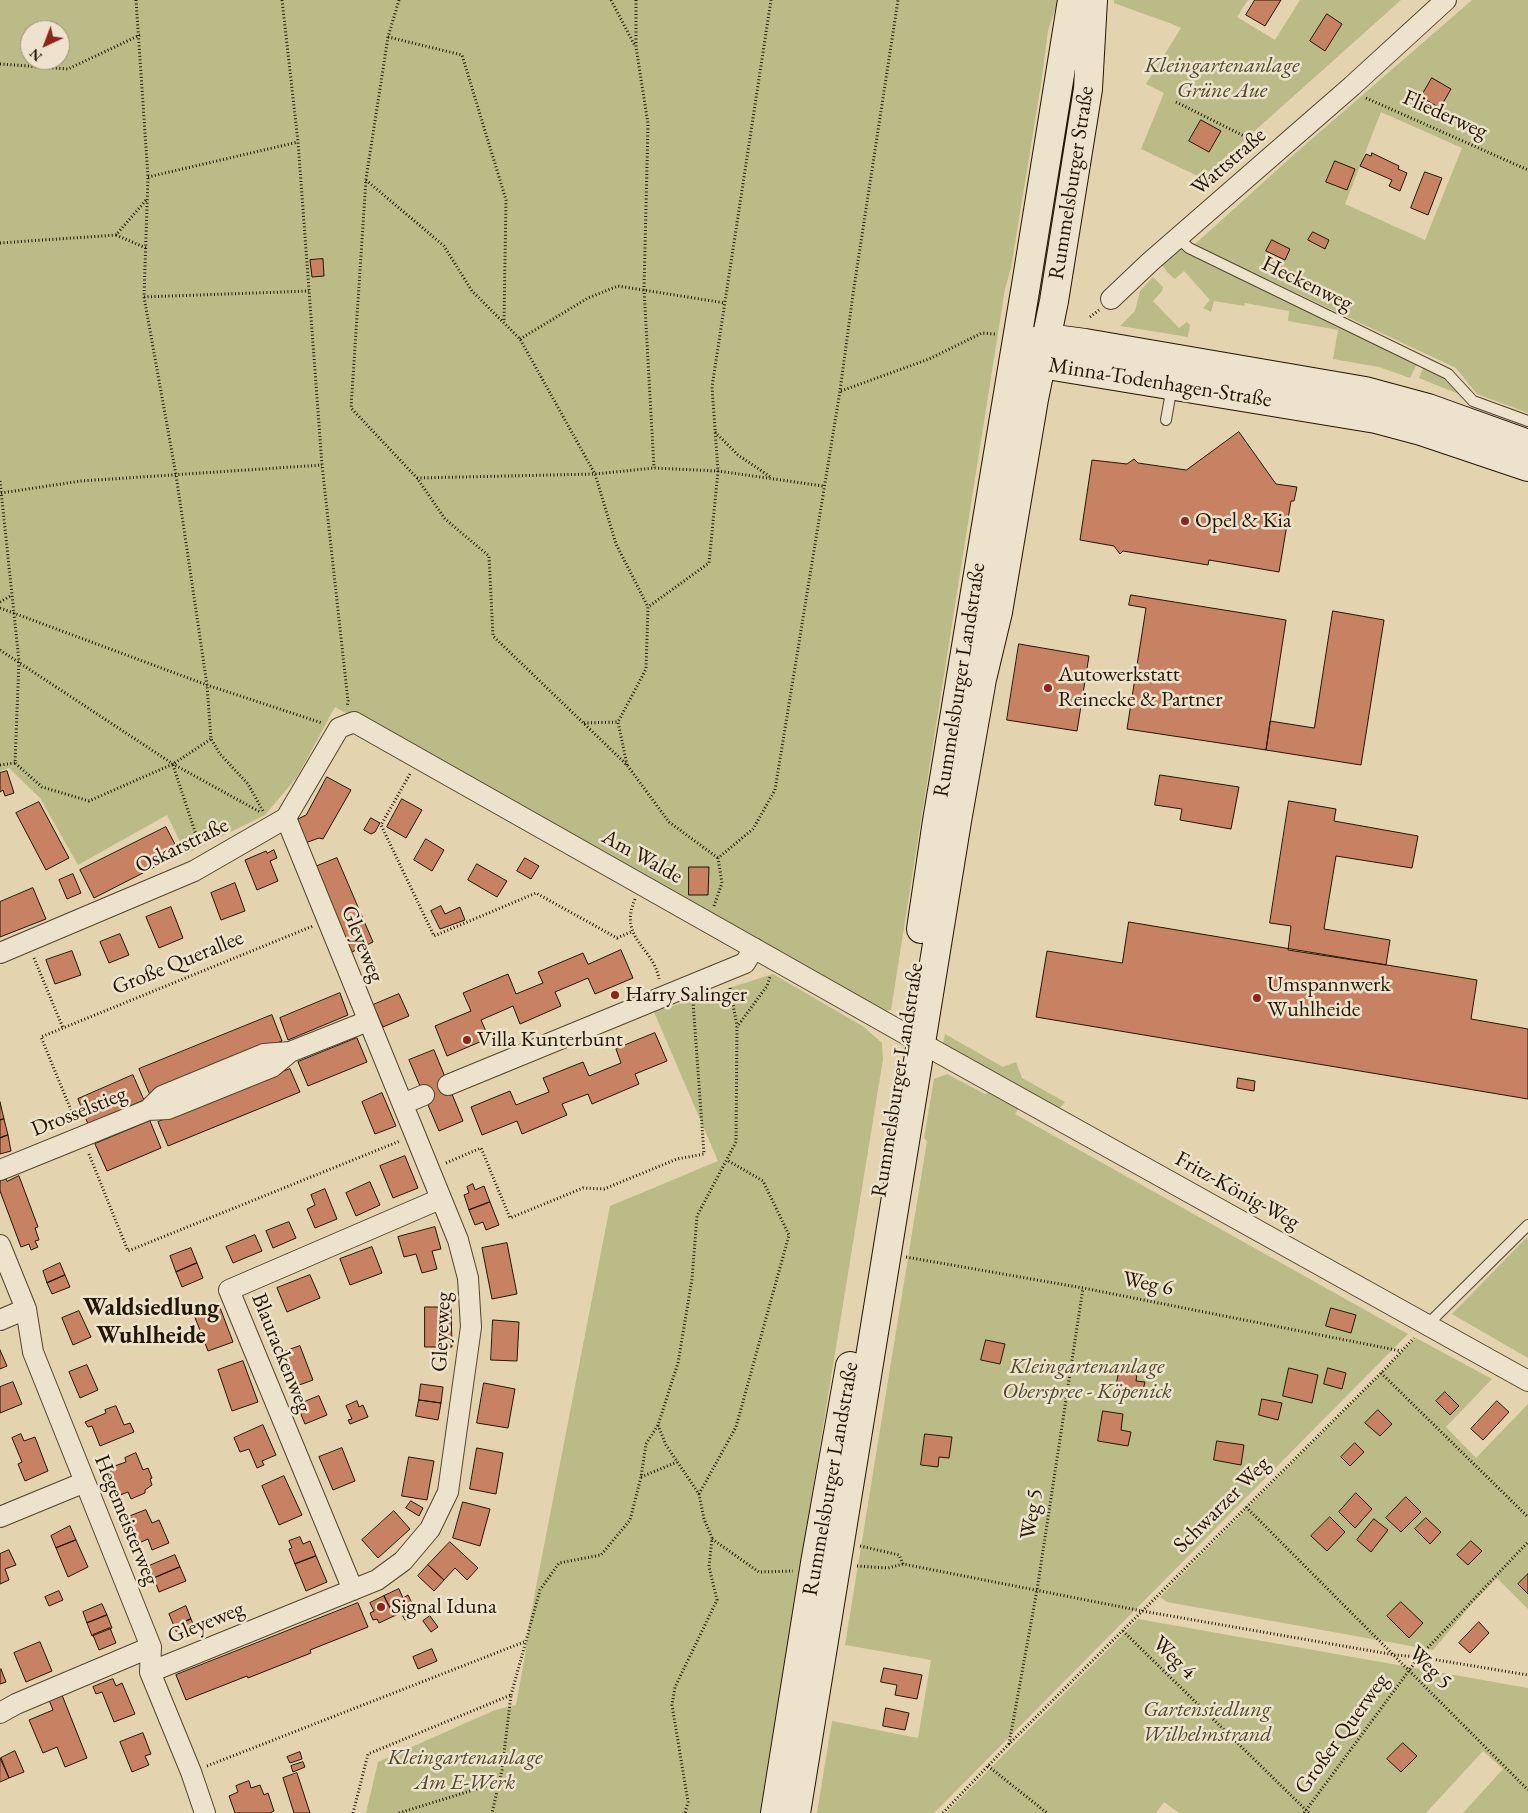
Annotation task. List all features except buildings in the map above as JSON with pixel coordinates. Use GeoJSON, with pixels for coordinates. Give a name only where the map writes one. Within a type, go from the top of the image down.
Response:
{"type":"FeatureCollection","features":[{"type":"Feature","properties":{"kind":"main road","name":"Rummelsburger Straße"},"geometry":{"type":"LineString","coordinates":[[1008,341],[1072,0]]}},
{"type":"Feature","properties":{"kind":"main road","name":"Rummelsburger Straße"},"geometry":{"type":"LineString","coordinates":[[1041,364],[1056,291],[1088,89],[1093,0]]}},
{"type":"Feature","properties":{"kind":"main road","name":"Minna-Todenhagen-Straße"},"geometry":{"type":"LineString","coordinates":[[1008,341],[1047,338],[1365,391],[1428,408],[1528,444]]}},
{"type":"Feature","properties":{"kind":"main road","name":"Minna-Todenhagen-Straße"},"geometry":{"type":"LineString","coordinates":[[1008,341],[1041,364],[1376,419],[1421,430],[1528,467]]}},
{"type":"Feature","properties":{"kind":"main road","name":"Rummelsburger Landstraße"},"geometry":{"type":"LineString","coordinates":[[796,1813],[846,1554],[914,1038],[937,821],[1008,341]]}},
{"type":"Feature","properties":{"kind":"main road","name":"Rummelsburger Landstraße"},"geometry":{"type":"LineString","coordinates":[[775,1813],[814,1570],[882,1190],[898,1070],[914,1038],[982,679],[998,612],[1041,364]]}},
{"type":"Feature","properties":{"kind":"street","name":"Wattstraße"},"geometry":{"type":"LineString","coordinates":[[1111,299],[1352,86],[1446,0]]}},
{"type":"Feature","properties":{"kind":"street","name":"Am Walde"},"geometry":{"type":"LineString","coordinates":[[333,726],[354,722],[914,1038]]}},
{"type":"Feature","properties":{"kind":"street","name":"Oskarstraße"},"geometry":{"type":"LineString","coordinates":[[0,953],[194,871],[286,818],[333,726]]}},
{"type":"Feature","properties":{"kind":"street","name":"Gleyeweg"},"geometry":{"type":"LineString","coordinates":[[150,1672],[377,1580],[403,1561],[430,1529],[448,1492],[470,1327],[468,1278],[458,1240],[286,818]]}},
{"type":"Feature","properties":{"kind":"street"},"geometry":{"type":"LineString","coordinates":[[448,1085],[745,963],[754,948]]}},
{"type":"Feature","properties":{"kind":"street","name":"Drosselstieg"},"geometry":{"type":"LineString","coordinates":[[0,1170],[148,1110],[168,1109],[272,1067],[290,1052],[368,1021]]}},
{"type":"Feature","properties":{"kind":"street","name":"Fritz-König-Weg"},"geometry":{"type":"LineString","coordinates":[[914,1038],[1528,1381]]}},
{"type":"Feature","properties":{"kind":"street"},"geometry":{"type":"LineString","coordinates":[[403,1104],[424,1095]]}},
{"type":"Feature","properties":{"kind":"street","name":"Blaurackenweg"},"geometry":{"type":"LineString","coordinates":[[353,1590],[229,1290],[440,1199]]}},
{"type":"Feature","properties":{"kind":"street","name":"Hegemeisterweg"},"geometry":{"type":"LineString","coordinates":[[0,1245],[26,1309],[33,1352],[151,1647],[150,1672],[191,1772],[205,1813]]}},
{"type":"Feature","properties":{"kind":"street"},"geometry":{"type":"LineString","coordinates":[[0,1320],[26,1309]]}},
{"type":"Feature","properties":{"kind":"street"},"geometry":{"type":"LineString","coordinates":[[0,1517],[85,1482]]}},
{"type":"Feature","properties":{"kind":"street","name":"Gleyeweg"},"geometry":{"type":"LineString","coordinates":[[0,1714],[16,1704],[151,1647]]}},
{"type":"Feature","properties":{"kind":"lane","name":"Heckenweg"},"geometry":{"type":"LineString","coordinates":[[1178,238],[1189,248],[1448,374],[1473,401],[1528,421]]}},
{"type":"Feature","properties":{"kind":"lane"},"geometry":{"type":"LineString","coordinates":[[1166,420],[1172,385]]}},
{"type":"Feature","properties":{"kind":"lane"},"geometry":{"type":"LineString","coordinates":[[1427,1325],[1528,1225]]}},
{"type":"Feature","properties":{"kind":"path"},"geometry":{"type":"LineString","coordinates":[[0,650],[173,764],[265,815],[248,784],[220,754],[211,740],[207,685],[176,475],[144,297],[148,177],[140,35],[136,0]]}},
{"type":"Feature","properties":{"kind":"path"},"geometry":{"type":"LineString","coordinates":[[0,608],[207,685],[333,726],[348,701],[322,465],[298,142],[282,0]]}},
{"type":"Feature","properties":{"kind":"path"},"geometry":{"type":"LineString","coordinates":[[399,0],[388,37],[366,180],[351,408],[417,478],[445,519],[489,556],[493,636],[627,765],[669,822],[718,858],[722,883],[708,922]]}},
{"type":"Feature","properties":{"kind":"path"},"geometry":{"type":"LineString","coordinates":[[611,0],[636,47]]}},
{"type":"Feature","properties":{"kind":"path"},"geometry":{"type":"LineString","coordinates":[[636,0],[636,47],[648,124],[644,289],[654,468]]}},
{"type":"Feature","properties":{"kind":"path"},"geometry":{"type":"LineString","coordinates":[[648,607],[709,563],[718,471],[712,387],[771,0]]}},
{"type":"Feature","properties":{"kind":"path"},"geometry":{"type":"LineString","coordinates":[[718,858],[752,829],[774,790],[840,391],[898,0]]}},
{"type":"Feature","properties":{"kind":"path"},"geometry":{"type":"LineString","coordinates":[[0,64],[68,69],[140,35]]}},
{"type":"Feature","properties":{"kind":"path"},"geometry":{"type":"LineString","coordinates":[[388,37],[462,55],[506,200],[504,322]]}},
{"type":"Feature","properties":{"kind":"path","name":"Fliederweg"},"geometry":{"type":"LineString","coordinates":[[1352,86],[1363,96],[1528,170]]}},
{"type":"Feature","properties":{"kind":"path"},"geometry":{"type":"LineString","coordinates":[[1176,102],[1276,152]]}},
{"type":"Feature","properties":{"kind":"path"},"geometry":{"type":"LineString","coordinates":[[148,177],[298,142]]}},
{"type":"Feature","properties":{"kind":"path"},"geometry":{"type":"LineString","coordinates":[[366,180],[444,246],[472,291],[520,339],[594,474],[616,544],[648,607],[646,670],[618,722],[627,765]]}},
{"type":"Feature","properties":{"kind":"path"},"geometry":{"type":"LineString","coordinates":[[116,235],[147,199]]}},
{"type":"Feature","properties":{"kind":"path"},"geometry":{"type":"LineString","coordinates":[[0,243],[116,235],[146,248]]}},
{"type":"Feature","properties":{"kind":"path"},"geometry":{"type":"LineString","coordinates":[[520,339],[588,298],[618,286],[725,303]]}},
{"type":"Feature","properties":{"kind":"path"},"geometry":{"type":"LineString","coordinates":[[144,297],[309,291]]}},
{"type":"Feature","properties":{"kind":"path"},"geometry":{"type":"LineString","coordinates":[[840,391],[929,359],[982,333],[1008,341]]}},
{"type":"Feature","properties":{"kind":"path"},"geometry":{"type":"LineString","coordinates":[[715,432],[738,455],[775,479]]}},
{"type":"Feature","properties":{"kind":"path"},"geometry":{"type":"LineString","coordinates":[[1,493],[82,481],[322,465]]}},
{"type":"Feature","properties":{"kind":"path"},"geometry":{"type":"LineString","coordinates":[[417,478],[594,474],[654,468],[718,471],[824,486]]}},
{"type":"Feature","properties":{"kind":"path"},"geometry":{"type":"LineString","coordinates":[[0,481],[19,661],[15,763]]}},
{"type":"Feature","properties":{"kind":"path"},"geometry":{"type":"LineString","coordinates":[[0,602],[12,595]]}},
{"type":"Feature","properties":{"kind":"path"},"geometry":{"type":"LineString","coordinates":[[583,723],[618,722]]}},
{"type":"Feature","properties":{"kind":"path"},"geometry":{"type":"LineString","coordinates":[[0,765],[15,763],[42,787],[89,802],[173,764],[211,740]]}},
{"type":"Feature","properties":{"kind":"path"},"geometry":{"type":"LineString","coordinates":[[173,764],[200,847]]}},
{"type":"Feature","properties":{"kind":"path"},"geometry":{"type":"LineString","coordinates":[[412,771],[381,825],[434,936],[536,893],[617,938],[631,932]]}},
{"type":"Feature","properties":{"kind":"path"},"geometry":{"type":"LineString","coordinates":[[636,896],[629,912],[631,932],[657,969],[660,982]]}},
{"type":"Feature","properties":{"kind":"path","name":"Große Querallee"},"geometry":{"type":"LineString","coordinates":[[76,1124],[41,1037],[327,920]]}},
{"type":"Feature","properties":{"kind":"path"},"geometry":{"type":"LineString","coordinates":[[31,950],[63,1028]]}},
{"type":"Feature","properties":{"kind":"path"},"geometry":{"type":"LineString","coordinates":[[737,1027],[767,986],[772,972]]}},
{"type":"Feature","properties":{"kind":"path"},"geometry":{"type":"LineString","coordinates":[[492,1813],[499,1782],[511,1695],[540,1590],[560,1563],[601,1555],[630,1520],[641,1477],[646,1444],[658,1425],[678,1363],[692,1279],[697,1216],[736,1142],[737,1027],[730,986]]}},
{"type":"Feature","properties":{"kind":"path"},"geometry":{"type":"LineString","coordinates":[[439,1166],[481,1148],[510,1218],[583,1188],[604,1189],[677,1159],[704,1154],[693,1001]]}},
{"type":"Feature","properties":{"kind":"path"},"geometry":{"type":"LineString","coordinates":[[88,1151],[128,1251],[415,1135]]}},
{"type":"Feature","properties":{"kind":"path"},"geometry":{"type":"LineString","coordinates":[[698,1494],[736,1427],[789,1236],[763,1181],[727,1160]]}},
{"type":"Feature","properties":{"kind":"path","name":"Weg 6"},"geometry":{"type":"LineString","coordinates":[[887,1254],[1083,1288],[1402,1351]]}},
{"type":"Feature","properties":{"kind":"path","name":"Weg 5"},"geometry":{"type":"LineString","coordinates":[[1009,1744],[1037,1590],[1083,1288]]}},
{"type":"Feature","properties":{"kind":"path","name":"Schwarzer Weg"},"geometry":{"type":"LineString","coordinates":[[943,1813],[1009,1744],[1382,1373],[1427,1325]]}},
{"type":"Feature","properties":{"kind":"path"},"geometry":{"type":"LineString","coordinates":[[1382,1373],[1528,1517]]}},
{"type":"Feature","properties":{"kind":"path"},"geometry":{"type":"LineString","coordinates":[[658,1425],[666,1445],[698,1494],[704,1519],[712,1538],[709,1567],[717,1600],[675,1687],[672,1705],[688,1794],[685,1813]]}},
{"type":"Feature","properties":{"kind":"path"},"geometry":{"type":"LineString","coordinates":[[641,1477],[677,1462]]}},
{"type":"Feature","properties":{"kind":"path","name":"Weg 5"},"geometry":{"type":"LineString","coordinates":[[1246,1507],[1528,1790]]}},
{"type":"Feature","properties":{"kind":"path"},"geometry":{"type":"LineString","coordinates":[[712,1538],[759,1572],[814,1570]]}},
{"type":"Feature","properties":{"kind":"path","name":"Großer Querweg"},"geometry":{"type":"LineString","coordinates":[[1306,1812],[1418,1657],[1528,1542]]}},
{"type":"Feature","properties":{"kind":"path"},"geometry":{"type":"LineString","coordinates":[[846,1554],[899,1555],[903,1564]]}},
{"type":"Feature","properties":{"kind":"path"},"geometry":{"type":"LineString","coordinates":[[846,1554],[888,1568],[903,1564],[1142,1611],[1528,1675]]}},
{"type":"Feature","properties":{"kind":"path","name":"Weg 4"},"geometry":{"type":"LineString","coordinates":[[1123,1631],[1306,1812]]}},
{"type":"Feature","properties":{"kind":"path"},"geometry":{"type":"LineString","coordinates":[[191,1772],[525,1642]]}},
{"type":"Feature","properties":{"kind":"path"},"geometry":{"type":"LineString","coordinates":[[353,1813],[368,1754],[511,1695]]}},
{"type":"Feature","properties":{"kind":"path"},"geometry":{"type":"LineString","coordinates":[[988,1766],[1046,1813]]}},
{"type":"Feature","properties":{"kind":"path"},"geometry":{"type":"LineString","coordinates":[[399,1813],[499,1782]]}},
{"type":"Feature","properties":{"kind":"green space"},"geometry":{"type":"Polygon","coordinates":[[[0,0],[1058,0],[1048,31],[1011,268],[1005,289],[891,1010],[883,1011],[335,707],[297,777],[265,815],[186,854],[167,815],[78,865],[40,798],[9,768],[0,771],[0,0]]]}},
{"type":"Feature","properties":{"kind":"green space","name":"Kleingartenanlage Grüne Aue"},"geometry":{"type":"Polygon","coordinates":[[[1114,0],[1248,0],[1237,17],[1275,40],[1300,0],[1401,0],[1202,178],[1141,149],[1164,93],[1146,84],[1181,28],[1114,3],[1114,0]]]}},
{"type":"Feature","properties":{"kind":"green space","name":"Kleingartenanlage Grüne Aue"},"geometry":{"type":"Polygon","coordinates":[[[1472,0],[1528,0],[1528,413],[1477,394],[1456,368],[1194,245],[1298,151],[1472,0]],[[1381,112],[1345,204],[1425,240],[1462,148],[1381,112]]]}},
{"type":"Feature","properties":{"kind":"green space"},"geometry":{"type":"Polygon","coordinates":[[[1179,248],[1417,364],[1410,378],[1379,367],[1333,359],[1338,330],[1288,321],[1289,311],[1245,303],[1244,306],[1214,301],[1211,312],[1203,308],[1210,300],[1184,271],[1175,279],[1161,263],[1179,248]]]}},
{"type":"Feature","properties":{"kind":"green space"},"geometry":{"type":"Polygon","coordinates":[[[1153,277],[1163,287],[1162,291],[1153,301],[1179,328],[1187,322],[1190,325],[1188,337],[1120,326],[1135,311],[1140,291],[1153,277]]]}},
{"type":"Feature","properties":{"kind":"green space"},"geometry":{"type":"Polygon","coordinates":[[[1423,368],[1443,378],[1461,395],[1419,378],[1423,368]]]}},
{"type":"Feature","properties":{"kind":"green space","name":"Kleingartenanlage Am E-Werk"},"geometry":{"type":"Polygon","coordinates":[[[773,974],[864,1027],[882,1043],[883,1059],[760,1813],[366,1813],[378,1762],[495,1710],[516,1705],[530,1618],[610,1206],[718,1161],[654,1012],[773,974]]]}},
{"type":"Feature","properties":{"kind":"green space"},"geometry":{"type":"Polygon","coordinates":[[[945,1034],[1003,1067],[1016,1062],[1022,1078],[1065,1102],[1059,1109],[943,1044],[945,1034]]]}},
{"type":"Feature","properties":{"kind":"green space","name":"Kleingartenanlage Oberspree - Köpenick"},"geometry":{"type":"Polygon","coordinates":[[[947,1074],[985,1094],[992,1091],[1020,1107],[1015,1114],[1408,1334],[934,1813],[817,1813],[832,1721],[918,1738],[931,1660],[845,1645],[927,1141],[924,1138],[934,1079],[947,1074]]]}},
{"type":"Feature","properties":{"kind":"green space"},"geometry":{"type":"Polygon","coordinates":[[[1527,1237],[1528,1241],[1528,1358],[1452,1314],[1527,1237]]]}},
{"type":"Feature","properties":{"kind":"green space"},"geometry":{"type":"Polygon","coordinates":[[[1416,1338],[1492,1379],[1446,1427],[1476,1458],[1528,1404],[1528,1609],[1497,1578],[1433,1650],[1167,1602],[1160,1597],[1416,1338]]]}},
{"type":"Feature","properties":{"kind":"green space","name":"Gartensiedlung Wilhelmstrand"},"geometry":{"type":"Polygon","coordinates":[[[1138,1619],[1528,1688],[1528,1813],[1463,1813],[1503,1769],[1483,1751],[1426,1813],[1179,1813],[1164,1802],[1156,1813],[946,1813],[1138,1619]]]}},
{"type":"Feature","properties":{"kind":"place","name":"Opel & Kia"},"geometry":{"type":"Point","coordinates":[1185,521]}},
{"type":"Feature","properties":{"kind":"place","name":"Autowerkstatt Reinecke & Partner"},"geometry":{"type":"Point","coordinates":[1048,688]}},
{"type":"Feature","properties":{"kind":"place","name":"Harry Salinger"},"geometry":{"type":"Point","coordinates":[615,995]}},
{"type":"Feature","properties":{"kind":"place","name":"Umspannwerk Wuhlheide"},"geometry":{"type":"Point","coordinates":[1257,998]}},
{"type":"Feature","properties":{"kind":"place","name":"Villa Kunterbunt"},"geometry":{"type":"Point","coordinates":[467,1040]}},
{"type":"Feature","properties":{"kind":"place","name":"Signal Iduna"},"geometry":{"type":"Point","coordinates":[381,1607]}},
{"type":"Feature","properties":{"kind":"district","name":"Waldsiedlung Wuhlheide"},"geometry":{"type":"Point","coordinates":[151,1322]}}]}
